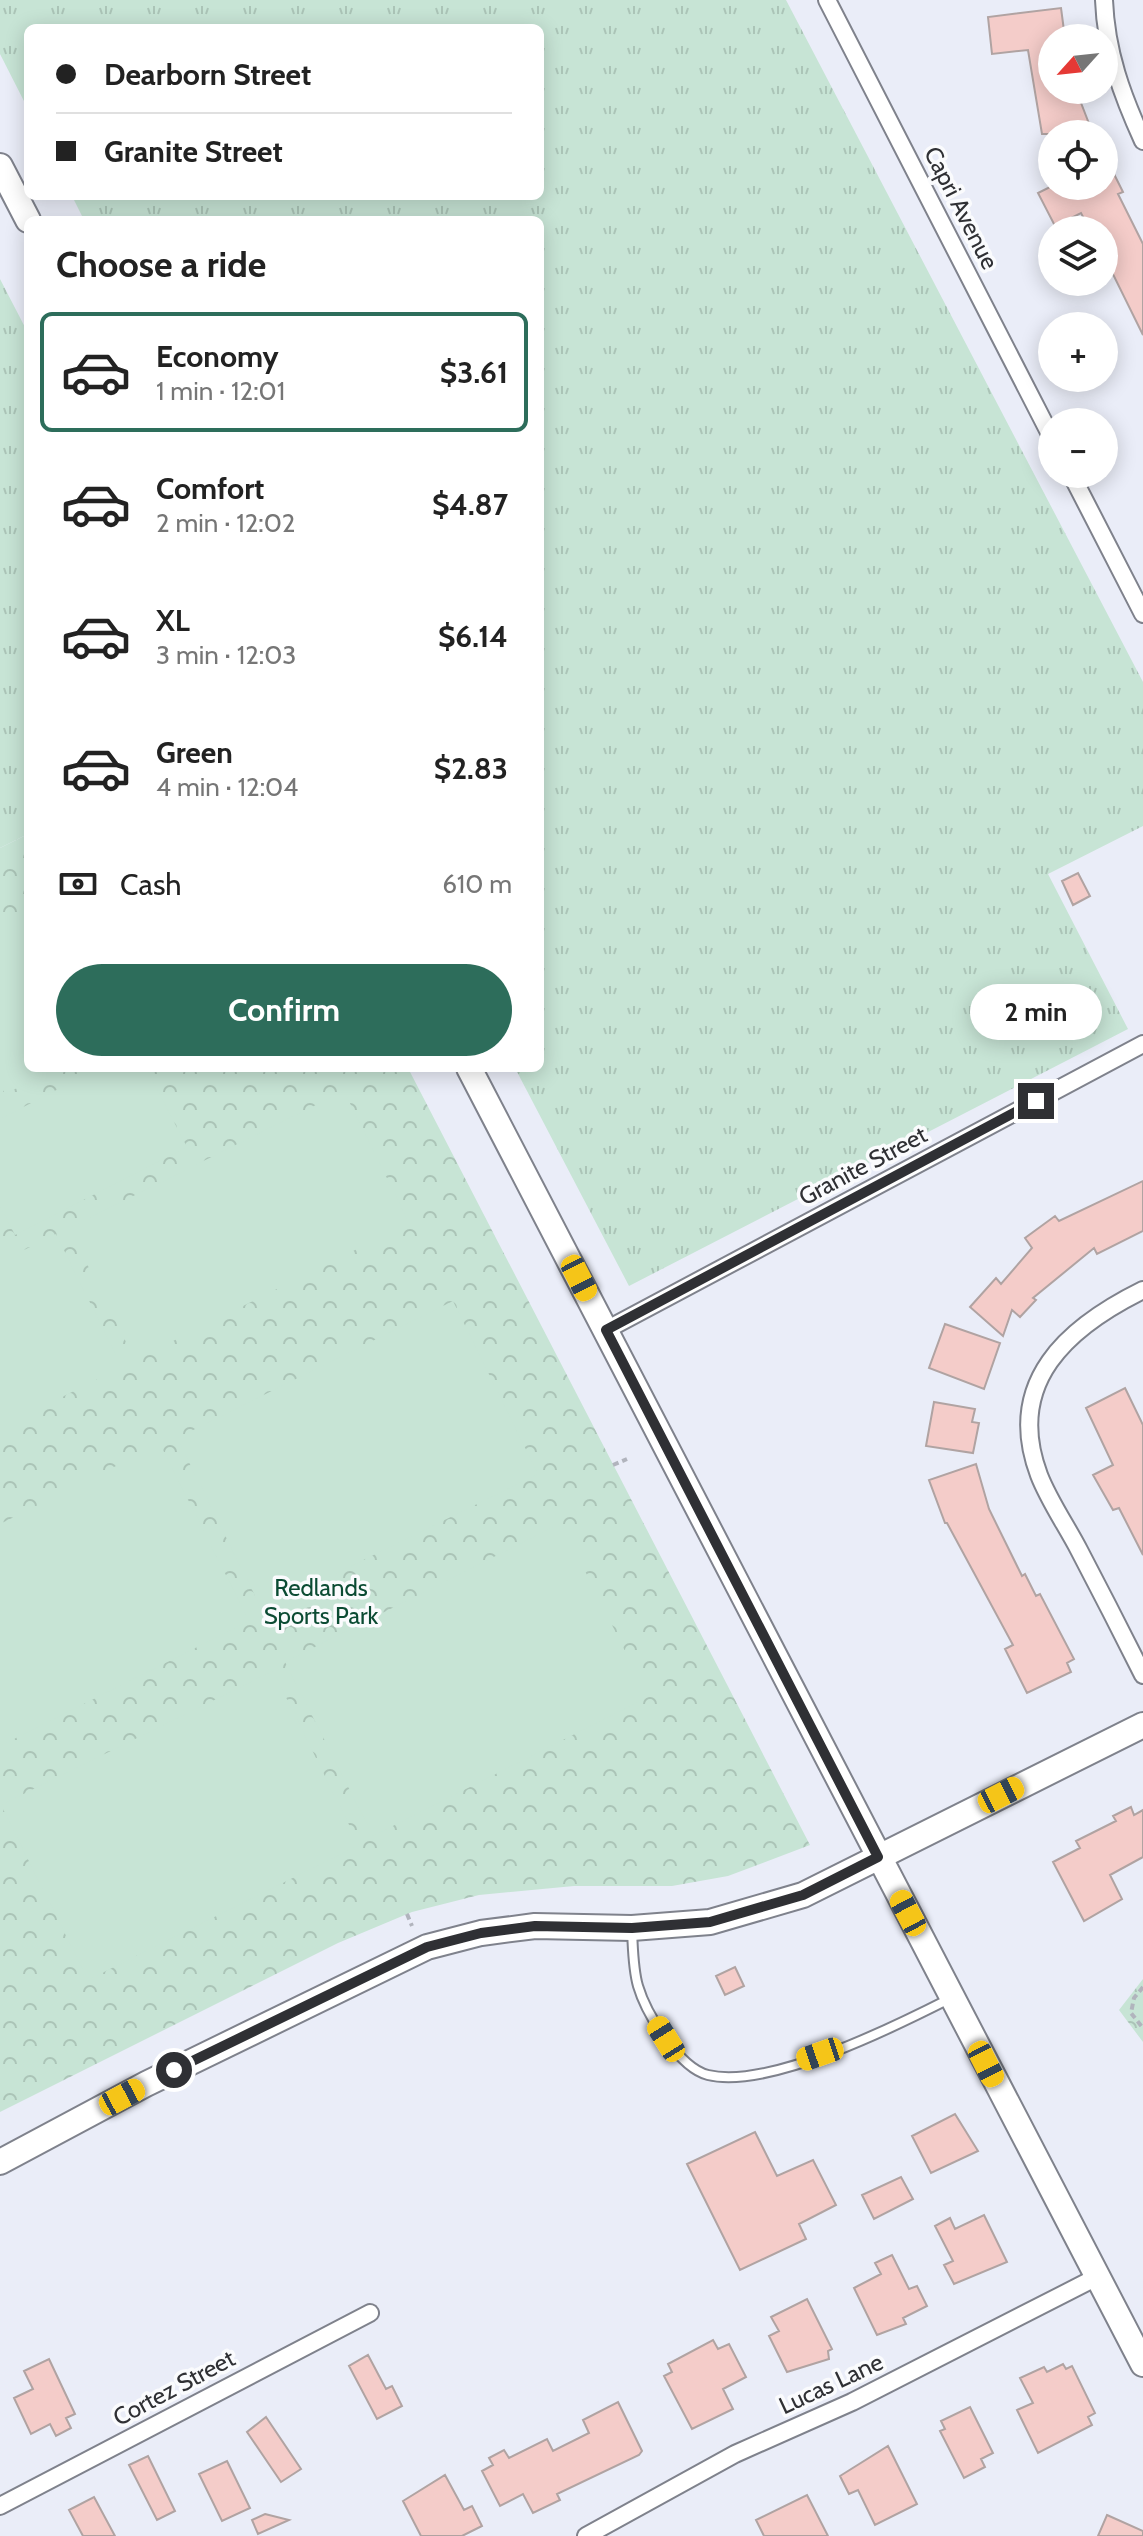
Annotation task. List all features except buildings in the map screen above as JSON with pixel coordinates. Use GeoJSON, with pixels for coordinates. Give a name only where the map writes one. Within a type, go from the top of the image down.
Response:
{"type":"FeatureCollection","features":[{"type":"Feature","properties":{"kind":"street","name":"Capri Avenue"},"geometry":{"type":"LineString","coordinates":[[827,0],[1038,411]]}},
{"type":"Feature","properties":{"kind":"street"},"geometry":{"type":"LineString","coordinates":[[1104,0],[1109,53],[1121,93],[1143,141]]}},
{"type":"Feature","properties":{"kind":"street"},"geometry":{"type":"LineString","coordinates":[[0,166],[26,216]]}},
{"type":"Feature","properties":{"kind":"street"},"geometry":{"type":"LineString","coordinates":[[1078,488],[1143,614]]}},
{"type":"Feature","properties":{"kind":"street","name":"Granite Street"},"geometry":{"type":"LineString","coordinates":[[606,1330],[1143,1044]]}},
{"type":"Feature","properties":{"kind":"street"},"geometry":{"type":"LineString","coordinates":[[471,1072],[1143,2364]]}},
{"type":"Feature","properties":{"kind":"street"},"geometry":{"type":"LineString","coordinates":[[1143,1290],[1078,1327],[1063,1341],[1033,1395],[1030,1433],[1039,1475],[1143,1675]]}},
{"type":"Feature","properties":{"kind":"street"},"geometry":{"type":"LineString","coordinates":[[0,2162],[146,2084],[427,1947],[481,1933],[535,1926],[632,1928],[710,1922],[803,1895],[1143,1725]]}},
{"type":"Feature","properties":{"kind":"street","name":"Lucas Lane"},"geometry":{"type":"LineString","coordinates":[[586,2536],[735,2454],[852,2402],[1097,2277]]}},
{"type":"Feature","properties":{"kind":"street","name":"Cortez Street"},"geometry":{"type":"LineString","coordinates":[[0,2506],[370,2313]]}},
{"type":"Feature","properties":{"kind":"lane"},"geometry":{"type":"LineString","coordinates":[[632,1928],[637,1984],[648,2011],[666,2039],[687,2062],[705,2075],[730,2078],[760,2074],[884,2032],[952,1998]]}},
{"type":"Feature","properties":{"kind":"path"},"geometry":{"type":"LineString","coordinates":[[613,1465],[627,1459]]}},
{"type":"Feature","properties":{"kind":"path"},"geometry":{"type":"LineString","coordinates":[[407,1914],[412,1926]]}},
{"type":"Feature","properties":{"kind":"path"},"geometry":{"type":"LineString","coordinates":[[1143,1987],[1134,1998],[1131,2013],[1143,2028]]}},
{"type":"Feature","properties":{"kind":"green space"},"geometry":{"type":"Polygon","coordinates":[[[0,0],[786,0],[1038,481],[1038,488],[1041,488],[1143,682],[1143,826],[1048,874],[1128,1029],[629,1286],[517,1072],[544,1072],[544,216],[82,216],[74,200],[544,200],[544,24],[24,24],[24,101],[0,54],[0,0]]]}},
{"type":"Feature","properties":{"kind":"green space"},"geometry":{"type":"Polygon","coordinates":[[[0,279],[24,325],[24,836],[0,848],[0,279]]]}},
{"type":"Feature","properties":{"kind":"green space","name":"Redlands Sports Park"},"geometry":{"type":"Polygon","coordinates":[[[24,836],[24,1072],[410,1072],[810,1845],[728,1876],[672,1886],[574,1886],[479,1895],[412,1912],[338,1943],[0,2112],[0,848],[24,836]]]}},
{"type":"Feature","properties":{"kind":"green space"},"geometry":{"type":"Polygon","coordinates":[[[24,920],[24,1072],[50,1072],[5,1094],[0,1084],[0,932],[24,920]]]}},
{"type":"Feature","properties":{"kind":"green space"},"geometry":{"type":"Polygon","coordinates":[[[91,1072],[148,1072],[187,1147],[15,1235],[0,1206],[0,1119],[91,1072]]]}},
{"type":"Feature","properties":{"kind":"green space"},"geometry":{"type":"Polygon","coordinates":[[[344,1091],[409,1223],[135,1360],[69,1228],[344,1091]]]}},
{"type":"Feature","properties":{"kind":"green space"},"geometry":{"type":"Polygon","coordinates":[[[56,1234],[122,1367],[0,1428],[0,1262],[56,1234]]]}},
{"type":"Feature","properties":{"kind":"green space"},"geometry":{"type":"Polygon","coordinates":[[[453,1301],[538,1474],[262,1610],[177,1438],[453,1301]]]}},
{"type":"Feature","properties":{"kind":"green space"},"geometry":{"type":"Polygon","coordinates":[[[160,1444],[249,1621],[0,1746],[0,1524],[160,1444]]]}},
{"type":"Feature","properties":{"kind":"green space"},"geometry":{"type":"Polygon","coordinates":[[[561,1523],[648,1697],[373,1836],[285,1662],[561,1523]]]}},
{"type":"Feature","properties":{"kind":"green space"},"geometry":{"type":"Polygon","coordinates":[[[273,1671],[359,1845],[88,1980],[1,1805],[273,1671]]]}},
{"type":"Feature","properties":{"kind":"green space"},"geometry":{"type":"Polygon","coordinates":[[[1143,1979],[1143,2042],[1119,2010],[1143,1979]]]}},
{"type":"Feature","properties":{"kind":"route"},"geometry":{"type":"LineString","coordinates":[[174,2070],[427,1947],[481,1933],[535,1926],[632,1928],[710,1922],[803,1895],[878,1857],[606,1330],[1036,1101]]}}]}
